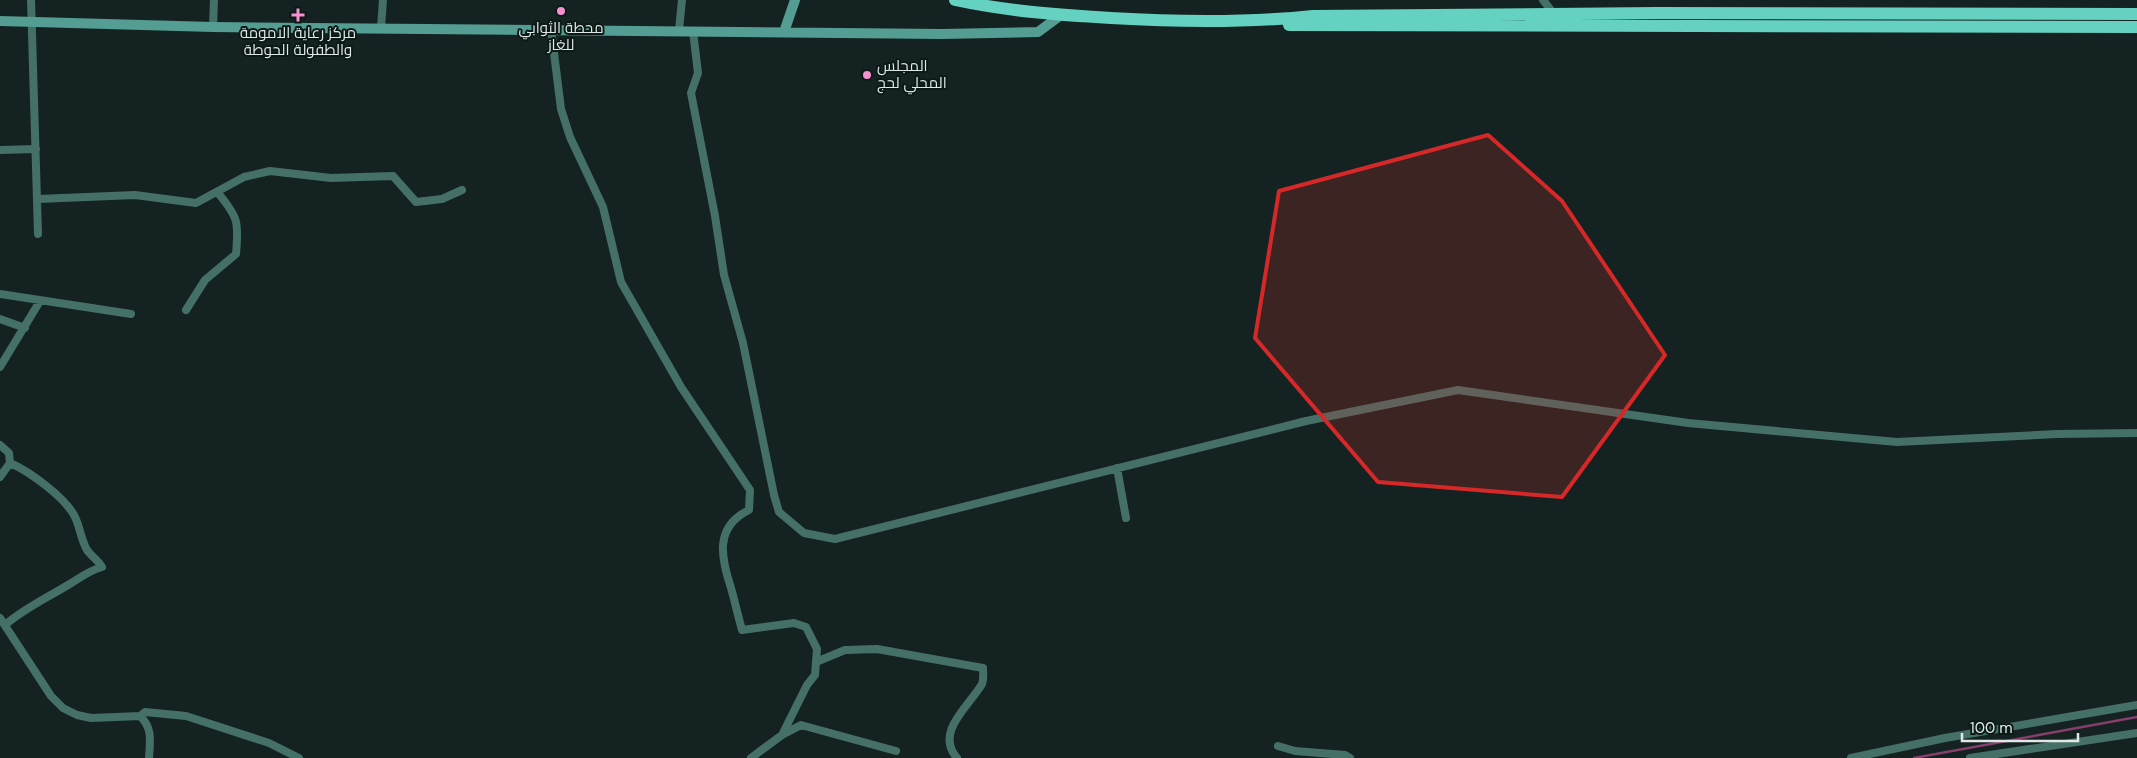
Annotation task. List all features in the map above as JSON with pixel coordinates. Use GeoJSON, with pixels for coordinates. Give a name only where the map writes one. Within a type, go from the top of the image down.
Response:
{"type":"FeatureCollection","features":[{"type":"Feature","properties":{"kind":"highway"},"geometry":{"type":"LineString","coordinates":[[955,0],[1061,15],[1142,20],[1259,22],[1314,26],[2137,27]]}},
{"type":"Feature","properties":{"kind":"highway"},"geometry":{"type":"LineString","coordinates":[[1259,22],[1313,16],[2137,14]]}},
{"type":"Feature","properties":{"kind":"main road"},"geometry":{"type":"LineString","coordinates":[[784,32],[795,0]]}},
{"type":"Feature","properties":{"kind":"main road"},"geometry":{"type":"LineString","coordinates":[[0,21],[31,20],[214,27],[380,27],[942,34],[1038,32],[1061,15]]}},
{"type":"Feature","properties":{"kind":"street"},"geometry":{"type":"LineString","coordinates":[[31,0],[38,234]]}},
{"type":"Feature","properties":{"kind":"street"},"geometry":{"type":"LineString","coordinates":[[214,0],[214,27]]}},
{"type":"Feature","properties":{"kind":"street"},"geometry":{"type":"LineString","coordinates":[[380,27],[383,0]]}},
{"type":"Feature","properties":{"kind":"street"},"geometry":{"type":"LineString","coordinates":[[679,30],[682,0]]}},
{"type":"Feature","properties":{"kind":"street"},"geometry":{"type":"LineString","coordinates":[[1543,0],[1554,14]]}},
{"type":"Feature","properties":{"kind":"street"},"geometry":{"type":"LineString","coordinates":[[551,29],[561,109],[570,137],[603,207],[621,282],[681,387],[750,490],[749,510],[740,515],[727,529],[723,545],[723,567],[742,630],[794,623],[806,627],[817,649],[816,675],[808,684],[782,734]]}},
{"type":"Feature","properties":{"kind":"street"},"geometry":{"type":"LineString","coordinates":[[693,31],[698,72],[691,93],[716,216],[724,275],[743,343],[779,512],[804,532],[835,539],[1306,420],[1458,390],[1688,423],[1896,442],[2057,434],[2137,433]]}},
{"type":"Feature","properties":{"kind":"street"},"geometry":{"type":"LineString","coordinates":[[0,150],[36,149]]}},
{"type":"Feature","properties":{"kind":"street"},"geometry":{"type":"LineString","coordinates":[[38,199],[135,195],[196,203],[244,178],[270,171],[331,178],[394,176],[416,202],[442,199],[462,190]]}},
{"type":"Feature","properties":{"kind":"street"},"geometry":{"type":"LineString","coordinates":[[186,310],[205,280],[236,254],[238,233],[235,213],[218,193]]}},
{"type":"Feature","properties":{"kind":"street"},"geometry":{"type":"LineString","coordinates":[[0,294],[131,314]]}},
{"type":"Feature","properties":{"kind":"street"},"geometry":{"type":"LineString","coordinates":[[0,368],[40,301]]}},
{"type":"Feature","properties":{"kind":"street"},"geometry":{"type":"LineString","coordinates":[[0,319],[25,328]]}},
{"type":"Feature","properties":{"kind":"street"},"geometry":{"type":"LineString","coordinates":[[0,445],[8,454],[10,463],[0,477]]}},
{"type":"Feature","properties":{"kind":"street"},"geometry":{"type":"LineString","coordinates":[[5,626],[36,601],[68,585],[90,570],[102,567],[98,559],[87,550],[70,507],[30,472],[10,463]]}},
{"type":"Feature","properties":{"kind":"street"},"geometry":{"type":"LineString","coordinates":[[1117,468],[1126,518]]}},
{"type":"Feature","properties":{"kind":"street"},"geometry":{"type":"LineString","coordinates":[[0,618],[51,696],[63,708],[77,715],[91,718],[140,716],[145,712],[186,716],[269,742],[299,758]]}},
{"type":"Feature","properties":{"kind":"street"},"geometry":{"type":"LineString","coordinates":[[816,662],[845,650],[877,649],[983,668],[983,682],[954,722],[950,737],[952,753],[957,758]]}},
{"type":"Feature","properties":{"kind":"street"},"geometry":{"type":"LineString","coordinates":[[1852,758],[1945,738],[2137,705]]}},
{"type":"Feature","properties":{"kind":"street"},"geometry":{"type":"LineString","coordinates":[[140,716],[148,723],[150,733],[149,758]]}},
{"type":"Feature","properties":{"kind":"street"},"geometry":{"type":"LineString","coordinates":[[751,758],[782,734],[801,725],[896,751]]}},
{"type":"Feature","properties":{"kind":"street"},"geometry":{"type":"LineString","coordinates":[[1970,758],[2137,733]]}},
{"type":"Feature","properties":{"kind":"street"},"geometry":{"type":"LineString","coordinates":[[1278,746],[1294,751],[1345,754],[1350,758]]}},
{"type":"Feature","properties":{"kind":"highlighted area"},"geometry":{"type":"Polygon","coordinates":[[[1488,135],[1562,201],[1665,355],[1562,497],[1378,482],[1255,338],[1279,191],[1488,135]]]}},
{"type":"Feature","properties":{"kind":"waterway"},"geometry":{"type":"LineString","coordinates":[[1914,758],[2137,717]]}},
{"type":"Feature","properties":{"kind":"place","name":"محطة الثوابي للغاز"},"geometry":{"type":"Point","coordinates":[561,11]}},
{"type":"Feature","properties":{"kind":"place","name":"مركز رعاية الامومة والطفولة الحوطة"},"geometry":{"type":"Point","coordinates":[298,15]}},
{"type":"Feature","properties":{"kind":"place","name":"المجلس المحلي لحج"},"geometry":{"type":"Point","coordinates":[867,75]}}]}
